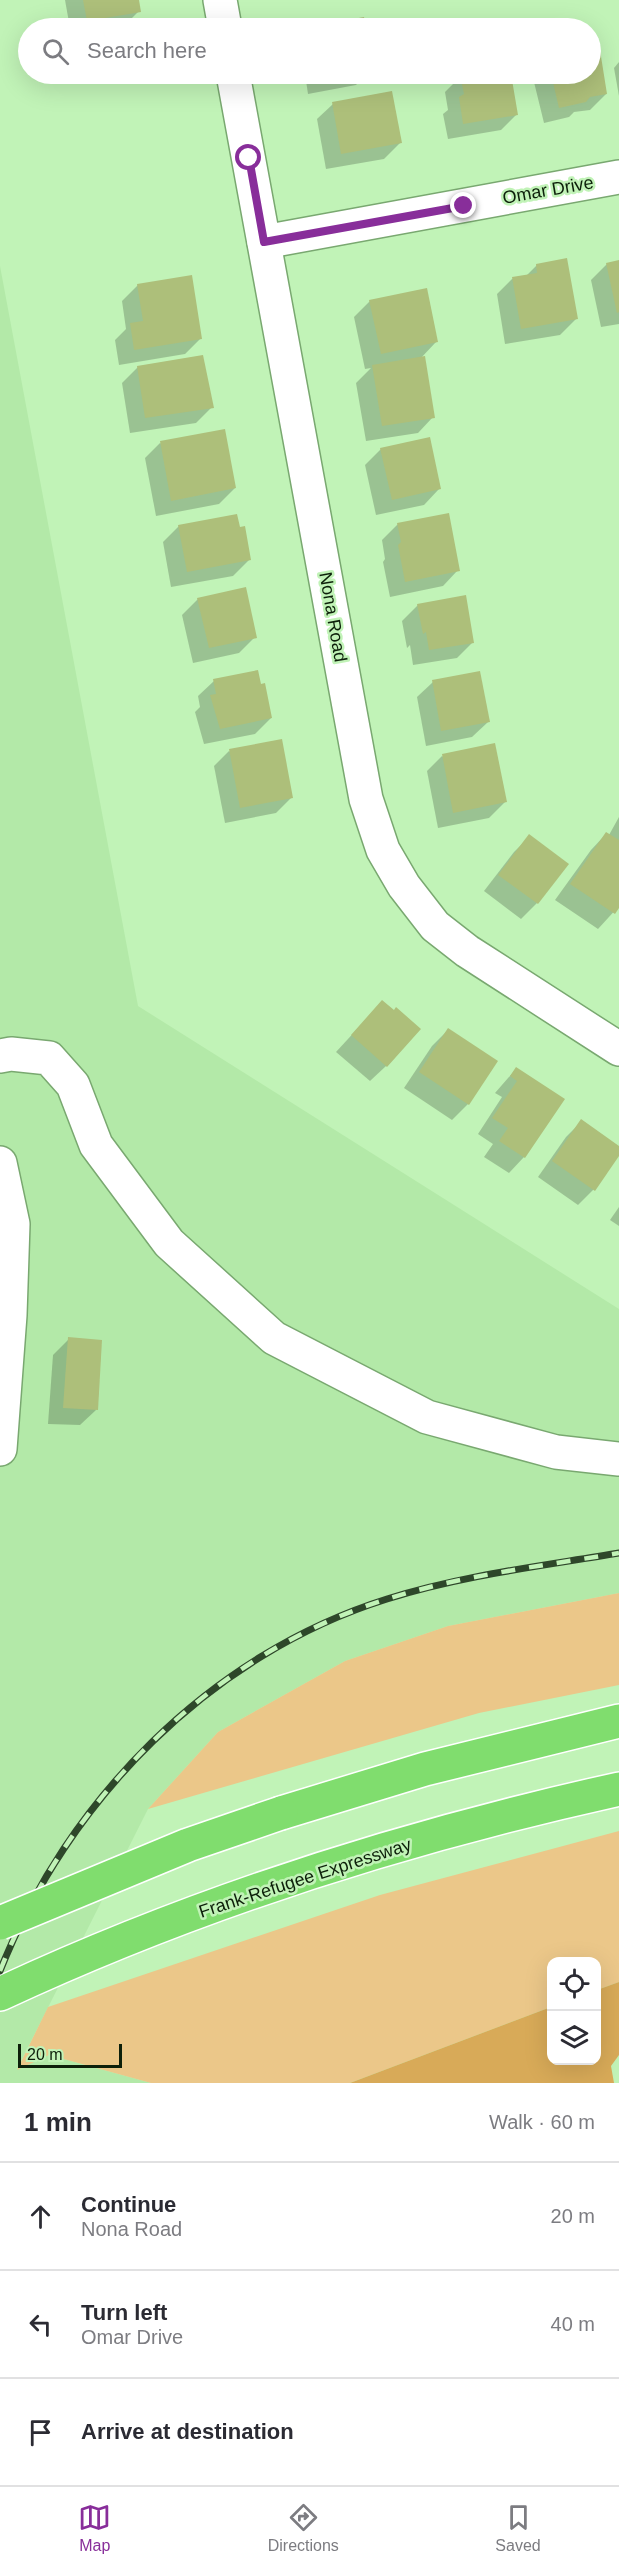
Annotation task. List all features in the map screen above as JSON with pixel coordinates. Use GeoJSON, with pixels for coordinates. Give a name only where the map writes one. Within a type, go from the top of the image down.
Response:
{"type":"FeatureCollection","features":[{"type":"Feature","properties":{"kind":"highway"},"geometry":{"type":"LineString","coordinates":[[0,1923],[188,1845],[281,1813],[424,1769],[619,1721]]}},
{"type":"Feature","properties":{"kind":"highway","name":"Frank-Refugee Expressway"},"geometry":{"type":"LineString","coordinates":[[0,1994],[121,1941],[278,1885],[444,1832],[542,1806],[619,1789]]}},
{"type":"Feature","properties":{"kind":"street"},"geometry":{"type":"LineString","coordinates":[[220,0],[223,18]]}},
{"type":"Feature","properties":{"kind":"street","name":"Nona Road"},"geometry":{"type":"LineString","coordinates":[[235,84],[366,799],[383,850],[404,886],[435,926],[467,951],[619,1049]]}},
{"type":"Feature","properties":{"kind":"street","name":"Omar Drive"},"geometry":{"type":"LineString","coordinates":[[264,242],[619,177]]}},
{"type":"Feature","properties":{"kind":"street"},"geometry":{"type":"LineString","coordinates":[[0,1056],[11,1054],[49,1058],[73,1085],[96,1145],[169,1243],[273,1338],[427,1418],[556,1452],[619,1459]]}},
{"type":"Feature","properties":{"kind":"street"},"geometry":{"type":"LineString","coordinates":[[0,1163],[13,1224],[10,1315],[0,1449]]}},
{"type":"Feature","properties":{"kind":"shaded area"},"geometry":{"type":"Polygon","coordinates":[[[0,266],[138,1006],[619,1309],[619,1593],[448,1626],[345,1661],[218,1732],[148,1809],[17,2069],[49,2055],[151,2083],[0,2083],[0,266]]]}},
{"type":"Feature","properties":{"kind":"shaded area"},"geometry":{"type":"Polygon","coordinates":[[[619,1593],[619,1685],[479,1713],[148,1809],[218,1732],[345,1661],[448,1626],[619,1593]]]}},
{"type":"Feature","properties":{"kind":"shaded area"},"geometry":{"type":"Polygon","coordinates":[[[619,1831],[619,1982],[601,1989],[601,1957],[547,1957],[547,2009],[350,2083],[151,2083],[49,2055],[17,2070],[48,2007],[380,1895],[619,1831]]]}},
{"type":"Feature","properties":{"kind":"shaded area"},"geometry":{"type":"Polygon","coordinates":[[[619,1982],[619,2055],[611,2066],[614,2083],[350,2083],[547,2009],[547,2065],[601,2065],[601,1989],[619,1982]]]}},
{"type":"Feature","properties":{"kind":"building"},"geometry":{"type":"Polygon","coordinates":[[[83,0],[139,0],[141,12],[105,18],[86,18],[83,0]]]}},
{"type":"Feature","properties":{"kind":"building"},"geometry":{"type":"Polygon","coordinates":[[[601,56],[607,94],[590,97],[586,102],[559,108],[553,84],[601,84],[601,56]]]}},
{"type":"Feature","properties":{"kind":"building"},"geometry":{"type":"Polygon","coordinates":[[[462,84],[513,84],[518,115],[463,124],[459,97],[464,94],[462,84]]]}},
{"type":"Feature","properties":{"kind":"building"},"geometry":{"type":"Polygon","coordinates":[[[392,91],[402,143],[341,154],[332,102],[392,91]]]}},
{"type":"Feature","properties":{"kind":"building"},"geometry":{"type":"Polygon","coordinates":[[[567,258],[578,319],[521,329],[512,277],[537,273],[536,264],[567,258]]]}},
{"type":"Feature","properties":{"kind":"building"},"geometry":{"type":"Polygon","coordinates":[[[619,260],[619,312],[617,313],[606,263],[619,260]]]}},
{"type":"Feature","properties":{"kind":"building"},"geometry":{"type":"Polygon","coordinates":[[[192,275],[202,339],[134,350],[130,323],[143,321],[137,284],[192,275]]]}},
{"type":"Feature","properties":{"kind":"building"},"geometry":{"type":"Polygon","coordinates":[[[427,288],[438,342],[381,354],[369,300],[427,288]]]}},
{"type":"Feature","properties":{"kind":"building"},"geometry":{"type":"Polygon","coordinates":[[[203,355],[214,408],[145,418],[137,366],[203,355]]]}},
{"type":"Feature","properties":{"kind":"building"},"geometry":{"type":"Polygon","coordinates":[[[425,356],[435,418],[382,426],[372,365],[425,356]]]}},
{"type":"Feature","properties":{"kind":"building"},"geometry":{"type":"Polygon","coordinates":[[[225,429],[236,488],[171,501],[160,441],[225,429]]]}},
{"type":"Feature","properties":{"kind":"building"},"geometry":{"type":"Polygon","coordinates":[[[430,437],[441,489],[392,500],[380,448],[430,437]]]}},
{"type":"Feature","properties":{"kind":"building"},"geometry":{"type":"Polygon","coordinates":[[[449,513],[460,571],[405,582],[398,545],[401,542],[397,523],[449,513]]]}},
{"type":"Feature","properties":{"kind":"building"},"geometry":{"type":"Polygon","coordinates":[[[237,514],[240,527],[245,526],[251,560],[187,572],[178,525],[237,514]]]}},
{"type":"Feature","properties":{"kind":"building"},"geometry":{"type":"Polygon","coordinates":[[[246,587],[257,638],[209,648],[197,598],[246,587]]]}},
{"type":"Feature","properties":{"kind":"building"},"geometry":{"type":"Polygon","coordinates":[[[466,595],[474,643],[429,650],[417,604],[466,595]]]}},
{"type":"Feature","properties":{"kind":"building"},"geometry":{"type":"Polygon","coordinates":[[[258,670],[261,684],[265,683],[272,718],[220,729],[210,695],[216,694],[213,679],[258,670]]]}},
{"type":"Feature","properties":{"kind":"building"},"geometry":{"type":"Polygon","coordinates":[[[480,671],[490,722],[441,731],[432,680],[480,671]]]}},
{"type":"Feature","properties":{"kind":"building"},"geometry":{"type":"Polygon","coordinates":[[[282,739],[293,798],[240,808],[229,749],[282,739]]]}},
{"type":"Feature","properties":{"kind":"building"},"geometry":{"type":"Polygon","coordinates":[[[495,743],[507,802],[453,813],[442,754],[495,743]]]}},
{"type":"Feature","properties":{"kind":"building"},"geometry":{"type":"Polygon","coordinates":[[[606,832],[619,840],[619,908],[615,914],[570,884],[606,832]]]}},
{"type":"Feature","properties":{"kind":"building"},"geometry":{"type":"Polygon","coordinates":[[[529,834],[569,864],[538,904],[498,875],[529,834]]]}},
{"type":"Feature","properties":{"kind":"building"},"geometry":{"type":"Polygon","coordinates":[[[382,1000],[394,1010],[396,1007],[421,1029],[387,1067],[351,1035],[382,1000]]]}},
{"type":"Feature","properties":{"kind":"building"},"geometry":{"type":"Polygon","coordinates":[[[448,1028],[498,1061],[469,1105],[419,1072],[448,1028]]]}},
{"type":"Feature","properties":{"kind":"building"},"geometry":{"type":"Polygon","coordinates":[[[516,1067],[565,1099],[525,1158],[499,1141],[508,1128],[492,1118],[517,1081],[510,1076],[516,1067]]]}},
{"type":"Feature","properties":{"kind":"building"},"geometry":{"type":"Polygon","coordinates":[[[581,1119],[619,1146],[619,1156],[595,1191],[552,1161],[581,1119]]]}},
{"type":"Feature","properties":{"kind":"building"},"geometry":{"type":"Polygon","coordinates":[[[68,1337],[102,1340],[98,1410],[63,1408],[68,1337]]]}},
{"type":"Feature","properties":{"kind":"railway"},"geometry":{"type":"LineString","coordinates":[[0,1971],[29,1908],[64,1848],[105,1793],[153,1742],[205,1696],[262,1656],[323,1624],[387,1599],[503,1572],[619,1553]]}},
{"type":"Feature","properties":{"kind":"route"},"geometry":{"type":"LineString","coordinates":[[249,158],[264,242],[464,206]]}}]}
